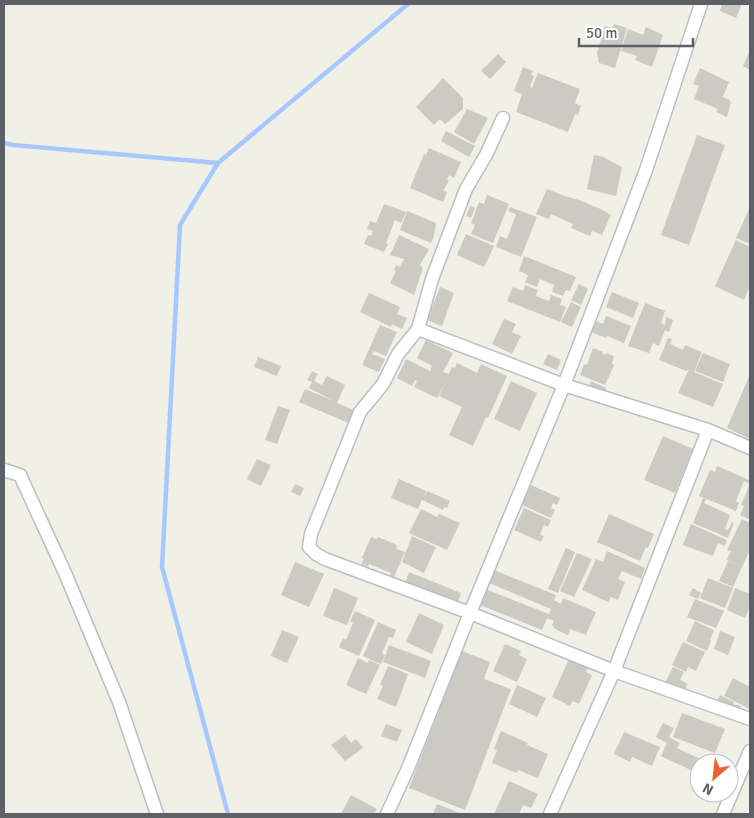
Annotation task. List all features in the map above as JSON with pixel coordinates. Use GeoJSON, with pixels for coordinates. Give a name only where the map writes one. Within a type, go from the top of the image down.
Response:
{"type":"FeatureCollection","features":[{"type":"Feature","properties":{"kind":"street"},"geometry":{"type":"LineString","coordinates":[[387,814],[409,766],[470,612],[564,386],[646,170],[701,4]]}},
{"type":"Feature","properties":{"kind":"street"},"geometry":{"type":"LineString","coordinates":[[504,118],[486,156],[466,189],[432,279],[418,329],[398,354],[383,384],[360,412],[311,534],[309,547],[324,559],[470,612],[614,671],[750,719]]}},
{"type":"Feature","properties":{"kind":"street"},"geometry":{"type":"LineString","coordinates":[[418,329],[564,386],[708,430],[750,448]]}},
{"type":"Feature","properties":{"kind":"street"},"geometry":{"type":"LineString","coordinates":[[550,814],[614,671],[708,430]]}},
{"type":"Feature","properties":{"kind":"street"},"geometry":{"type":"LineString","coordinates":[[4,470],[20,475],[65,573],[119,702],[157,814]]}},
{"type":"Feature","properties":{"kind":"street"},"geometry":{"type":"LineString","coordinates":[[723,814],[750,751]]}},
{"type":"Feature","properties":{"kind":"building"},"geometry":{"type":"Polygon","coordinates":[[[722,4],[742,4],[736,18],[720,11],[722,4]]]}},
{"type":"Feature","properties":{"kind":"building"},"geometry":{"type":"Polygon","coordinates":[[[614,24],[627,28],[615,68],[599,63],[597,53],[605,26],[612,28],[614,24]]]}},
{"type":"Feature","properties":{"kind":"building"},"geometry":{"type":"Polygon","coordinates":[[[646,27],[663,35],[652,67],[635,60],[637,56],[621,51],[628,29],[643,35],[646,27]]]}},
{"type":"Feature","properties":{"kind":"building"},"geometry":{"type":"Polygon","coordinates":[[[750,50],[750,70],[743,66],[750,50]]]}},
{"type":"Feature","properties":{"kind":"building"},"geometry":{"type":"Polygon","coordinates":[[[498,54],[506,62],[490,79],[481,71],[498,54]]]}},
{"type":"Feature","properties":{"kind":"building"},"geometry":{"type":"Polygon","coordinates":[[[523,67],[533,71],[531,75],[534,76],[530,87],[532,88],[538,73],[580,89],[575,103],[581,106],[578,115],[575,114],[568,132],[516,112],[522,94],[514,91],[523,67]]]}},
{"type":"Feature","properties":{"kind":"building"},"geometry":{"type":"Polygon","coordinates":[[[700,68],[729,82],[723,97],[731,102],[727,117],[716,112],[718,109],[694,99],[699,86],[693,84],[700,68]]]}},
{"type":"Feature","properties":{"kind":"building"},"geometry":{"type":"Polygon","coordinates":[[[443,78],[463,98],[463,109],[445,124],[440,119],[434,125],[416,107],[443,78]]]}},
{"type":"Feature","properties":{"kind":"building"},"geometry":{"type":"Polygon","coordinates":[[[467,109],[488,118],[474,144],[454,132],[467,109]]]}},
{"type":"Feature","properties":{"kind":"building"},"geometry":{"type":"Polygon","coordinates":[[[446,131],[475,146],[469,157],[441,141],[446,131]]]}},
{"type":"Feature","properties":{"kind":"building"},"geometry":{"type":"Polygon","coordinates":[[[697,135],[725,145],[689,245],[661,235],[697,135]]]}},
{"type":"Feature","properties":{"kind":"building"},"geometry":{"type":"Polygon","coordinates":[[[429,148],[461,162],[454,178],[449,175],[447,180],[449,181],[443,191],[447,192],[443,202],[410,188],[424,154],[426,155],[429,148]]]}},
{"type":"Feature","properties":{"kind":"building"},"geometry":{"type":"Polygon","coordinates":[[[594,155],[603,157],[622,167],[616,196],[587,189],[594,155]]]}},
{"type":"Feature","properties":{"kind":"building"},"geometry":{"type":"Polygon","coordinates":[[[547,189],[579,200],[611,215],[602,235],[592,231],[590,236],[571,228],[573,224],[551,214],[549,219],[536,214],[547,189]]]}},
{"type":"Feature","properties":{"kind":"building"},"geometry":{"type":"Polygon","coordinates":[[[487,195],[509,204],[493,243],[471,234],[475,225],[471,223],[479,202],[484,204],[487,195]]]}},
{"type":"Feature","properties":{"kind":"building"},"geometry":{"type":"Polygon","coordinates":[[[384,204],[406,212],[401,223],[395,220],[384,252],[364,244],[368,235],[371,236],[373,231],[367,229],[370,221],[376,223],[384,204]]]}},
{"type":"Feature","properties":{"kind":"building"},"geometry":{"type":"Polygon","coordinates":[[[470,206],[475,208],[471,218],[466,216],[470,206]]]}},
{"type":"Feature","properties":{"kind":"building"},"geometry":{"type":"Polygon","coordinates":[[[510,207],[537,217],[521,257],[496,247],[500,236],[507,239],[516,214],[508,211],[510,207]]]}},
{"type":"Feature","properties":{"kind":"building"},"geometry":{"type":"Polygon","coordinates":[[[750,207],[750,244],[736,238],[750,207]]]}},
{"type":"Feature","properties":{"kind":"building"},"geometry":{"type":"Polygon","coordinates":[[[407,211],[436,223],[431,243],[400,230],[407,211]]]}},
{"type":"Feature","properties":{"kind":"building"},"geometry":{"type":"Polygon","coordinates":[[[466,234],[494,246],[484,267],[457,255],[466,234]]]}},
{"type":"Feature","properties":{"kind":"building"},"geometry":{"type":"Polygon","coordinates":[[[399,235],[429,249],[420,265],[423,268],[414,295],[390,283],[396,271],[394,270],[396,265],[400,267],[404,259],[390,255],[399,235]]]}},
{"type":"Feature","properties":{"kind":"building"},"geometry":{"type":"Polygon","coordinates":[[[736,240],[750,247],[750,286],[744,300],[715,286],[736,240]]]}},
{"type":"Feature","properties":{"kind":"building"},"geometry":{"type":"Polygon","coordinates":[[[524,256],[576,277],[570,291],[566,290],[563,296],[552,292],[554,285],[540,279],[537,287],[525,282],[528,275],[519,271],[524,256]]]}},
{"type":"Feature","properties":{"kind":"building"},"geometry":{"type":"Polygon","coordinates":[[[579,284],[588,289],[581,305],[571,300],[579,284]]]}},
{"type":"Feature","properties":{"kind":"building"},"geometry":{"type":"Polygon","coordinates":[[[525,285],[538,290],[536,296],[549,301],[551,295],[562,299],[560,305],[566,307],[560,322],[507,301],[513,287],[523,291],[525,285]]]}},
{"type":"Feature","properties":{"kind":"building"},"geometry":{"type":"Polygon","coordinates":[[[440,287],[454,293],[442,326],[427,320],[440,287]]]}},
{"type":"Feature","properties":{"kind":"building"},"geometry":{"type":"Polygon","coordinates":[[[612,292],[639,303],[633,318],[606,307],[612,292]]]}},
{"type":"Feature","properties":{"kind":"building"},"geometry":{"type":"Polygon","coordinates":[[[369,293],[400,307],[397,314],[407,318],[402,329],[392,324],[391,327],[360,312],[369,293]]]}},
{"type":"Feature","properties":{"kind":"building"},"geometry":{"type":"Polygon","coordinates":[[[571,302],[581,307],[572,327],[561,322],[571,302]]]}},
{"type":"Feature","properties":{"kind":"building"},"geometry":{"type":"Polygon","coordinates":[[[645,303],[665,311],[661,323],[665,325],[666,317],[673,320],[669,332],[665,330],[659,346],[653,343],[649,353],[628,346],[645,303]]]}},
{"type":"Feature","properties":{"kind":"building"},"geometry":{"type":"Polygon","coordinates":[[[606,316],[631,326],[624,343],[591,332],[596,321],[603,324],[606,316]]]}},
{"type":"Feature","properties":{"kind":"building"},"geometry":{"type":"Polygon","coordinates":[[[504,319],[516,324],[512,332],[521,336],[512,354],[492,344],[504,319]]]}},
{"type":"Feature","properties":{"kind":"building"},"geometry":{"type":"Polygon","coordinates":[[[380,325],[397,332],[386,356],[374,351],[372,354],[385,359],[379,372],[362,365],[380,325]]]}},
{"type":"Feature","properties":{"kind":"building"},"geometry":{"type":"Polygon","coordinates":[[[668,338],[672,339],[670,344],[683,350],[685,345],[702,352],[694,372],[723,384],[713,407],[678,393],[689,369],[686,371],[659,360],[668,338]]]}},
{"type":"Feature","properties":{"kind":"building"},"geometry":{"type":"Polygon","coordinates":[[[426,340],[453,353],[443,372],[449,374],[452,367],[455,368],[457,363],[477,373],[481,364],[507,376],[473,446],[449,435],[462,407],[439,396],[445,383],[437,398],[414,387],[417,381],[415,380],[412,386],[397,378],[406,359],[430,371],[432,366],[417,358],[426,340]]]}},
{"type":"Feature","properties":{"kind":"building"},"geometry":{"type":"Polygon","coordinates":[[[593,348],[603,352],[602,354],[606,355],[606,353],[614,356],[612,364],[614,365],[605,385],[580,375],[584,364],[587,365],[593,348]]]}},
{"type":"Feature","properties":{"kind":"building"},"geometry":{"type":"Polygon","coordinates":[[[703,353],[730,364],[723,382],[695,371],[703,353]]]}},
{"type":"Feature","properties":{"kind":"building"},"geometry":{"type":"Polygon","coordinates":[[[548,354],[561,360],[557,370],[543,364],[548,354]]]}},
{"type":"Feature","properties":{"kind":"building"},"geometry":{"type":"Polygon","coordinates":[[[258,357],[281,366],[277,376],[254,367],[258,357]]]}},
{"type":"Feature","properties":{"kind":"building"},"geometry":{"type":"Polygon","coordinates":[[[312,371],[318,374],[314,381],[322,385],[327,376],[345,385],[337,403],[356,411],[351,424],[299,402],[305,389],[334,401],[309,388],[312,382],[307,380],[312,371]]]}},
{"type":"Feature","properties":{"kind":"building"},"geometry":{"type":"Polygon","coordinates":[[[750,374],[750,439],[727,428],[750,374]]]}},
{"type":"Feature","properties":{"kind":"building"},"geometry":{"type":"Polygon","coordinates":[[[511,381],[537,393],[520,431],[494,419],[511,381]]]}},
{"type":"Feature","properties":{"kind":"building"},"geometry":{"type":"Polygon","coordinates":[[[591,381],[606,388],[603,395],[588,389],[591,381]]]}},
{"type":"Feature","properties":{"kind":"building"},"geometry":{"type":"Polygon","coordinates":[[[278,406],[290,410],[277,444],[265,440],[278,406]]]}},
{"type":"Feature","properties":{"kind":"building"},"geometry":{"type":"Polygon","coordinates":[[[663,436],[693,449],[675,493],[644,480],[663,436]]]}},
{"type":"Feature","properties":{"kind":"building"},"geometry":{"type":"Polygon","coordinates":[[[257,459],[271,465],[261,486],[247,479],[257,459]]]}},
{"type":"Feature","properties":{"kind":"building"},"geometry":{"type":"Polygon","coordinates":[[[717,466],[749,480],[748,483],[744,481],[736,501],[739,503],[736,511],[699,496],[710,470],[715,472],[717,466]]]}},
{"type":"Feature","properties":{"kind":"building"},"geometry":{"type":"Polygon","coordinates":[[[399,479],[426,491],[424,497],[427,491],[450,501],[447,508],[444,507],[443,510],[422,500],[418,509],[391,498],[399,479]]]}},
{"type":"Feature","properties":{"kind":"building"},"geometry":{"type":"Polygon","coordinates":[[[295,484],[304,488],[300,496],[291,492],[295,484]]]}},
{"type":"Feature","properties":{"kind":"building"},"geometry":{"type":"Polygon","coordinates":[[[750,484],[750,520],[740,515],[744,506],[741,505],[750,484]]]}},
{"type":"Feature","properties":{"kind":"building"},"geometry":{"type":"Polygon","coordinates":[[[531,485],[560,498],[557,505],[553,503],[551,508],[555,510],[551,518],[522,505],[531,485]]]}},
{"type":"Feature","properties":{"kind":"building"},"geometry":{"type":"Polygon","coordinates":[[[703,498],[706,499],[704,503],[730,515],[725,529],[728,530],[732,522],[734,523],[728,538],[693,523],[703,498]]]}},
{"type":"Feature","properties":{"kind":"building"},"geometry":{"type":"Polygon","coordinates":[[[524,508],[551,520],[548,527],[544,525],[540,535],[544,536],[541,542],[514,530],[524,508]]]}},
{"type":"Feature","properties":{"kind":"building"},"geometry":{"type":"Polygon","coordinates":[[[421,509],[437,517],[439,514],[460,523],[447,550],[409,533],[421,509]]]}},
{"type":"Feature","properties":{"kind":"building"},"geometry":{"type":"Polygon","coordinates":[[[609,514],[654,534],[640,561],[597,542],[609,514]]]}},
{"type":"Feature","properties":{"kind":"building"},"geometry":{"type":"Polygon","coordinates":[[[742,519],[750,523],[750,550],[742,567],[727,560],[731,551],[727,550],[742,519]]]}},
{"type":"Feature","properties":{"kind":"building"},"geometry":{"type":"Polygon","coordinates":[[[691,524],[727,540],[725,546],[718,543],[713,556],[683,545],[691,524]]]}},
{"type":"Feature","properties":{"kind":"building"},"geometry":{"type":"Polygon","coordinates":[[[412,536],[436,547],[424,573],[402,562],[412,536]]]}},
{"type":"Feature","properties":{"kind":"building"},"geometry":{"type":"Polygon","coordinates":[[[371,537],[377,539],[378,537],[397,545],[396,549],[405,552],[393,579],[390,577],[391,573],[369,564],[368,567],[361,564],[371,537]]]}},
{"type":"Feature","properties":{"kind":"building"},"geometry":{"type":"Polygon","coordinates":[[[566,548],[575,552],[558,593],[548,589],[566,548]]]}},
{"type":"Feature","properties":{"kind":"building"},"geometry":{"type":"Polygon","coordinates":[[[607,551],[645,568],[641,579],[622,571],[618,579],[625,582],[618,600],[611,597],[608,602],[582,590],[596,559],[603,562],[607,551]]]}},
{"type":"Feature","properties":{"kind":"building"},"geometry":{"type":"Polygon","coordinates":[[[577,553],[592,559],[574,597],[560,591],[577,553]]]}},
{"type":"Feature","properties":{"kind":"building"},"geometry":{"type":"Polygon","coordinates":[[[728,561],[742,567],[733,587],[719,581],[728,561]]]}},
{"type":"Feature","properties":{"kind":"building"},"geometry":{"type":"Polygon","coordinates":[[[295,562],[324,574],[309,607],[281,595],[295,562]]]}},
{"type":"Feature","properties":{"kind":"building"},"geometry":{"type":"Polygon","coordinates":[[[494,570],[556,595],[554,600],[561,604],[563,598],[596,612],[586,635],[570,629],[568,635],[555,629],[552,625],[554,621],[547,618],[542,630],[478,604],[485,589],[549,614],[551,609],[489,583],[494,570]]]}},
{"type":"Feature","properties":{"kind":"building"},"geometry":{"type":"Polygon","coordinates":[[[409,572],[461,593],[457,604],[405,583],[409,572]]]}},
{"type":"Feature","properties":{"kind":"building"},"geometry":{"type":"Polygon","coordinates":[[[708,578],[733,588],[725,608],[700,598],[708,578]]]}},
{"type":"Feature","properties":{"kind":"building"},"geometry":{"type":"Polygon","coordinates":[[[334,588],[358,598],[347,625],[323,616],[334,588]]]}},
{"type":"Feature","properties":{"kind":"building"},"geometry":{"type":"Polygon","coordinates":[[[693,588],[701,593],[698,599],[689,595],[693,588]]]}},
{"type":"Feature","properties":{"kind":"building"},"geometry":{"type":"Polygon","coordinates":[[[735,588],[750,594],[750,606],[745,618],[727,610],[735,588]]]}},
{"type":"Feature","properties":{"kind":"building"},"geometry":{"type":"Polygon","coordinates":[[[695,599],[724,611],[716,628],[687,617],[695,599]]]}},
{"type":"Feature","properties":{"kind":"building"},"geometry":{"type":"Polygon","coordinates":[[[355,611],[375,620],[359,656],[339,647],[343,638],[346,640],[353,623],[350,621],[355,611]]]}},
{"type":"Feature","properties":{"kind":"building"},"geometry":{"type":"Polygon","coordinates":[[[419,613],[444,625],[432,654],[406,642],[419,613]]]}},
{"type":"Feature","properties":{"kind":"building"},"geometry":{"type":"Polygon","coordinates":[[[695,621],[714,630],[707,651],[686,641],[695,621]]]}},
{"type":"Feature","properties":{"kind":"building"},"geometry":{"type":"Polygon","coordinates":[[[378,622],[396,630],[393,638],[389,637],[382,653],[385,655],[381,664],[363,656],[378,622]]]}},
{"type":"Feature","properties":{"kind":"building"},"geometry":{"type":"Polygon","coordinates":[[[282,630],[299,637],[287,663],[271,656],[282,630]]]}},
{"type":"Feature","properties":{"kind":"building"},"geometry":{"type":"Polygon","coordinates":[[[720,631],[735,637],[728,655],[714,649],[720,631]]]}},
{"type":"Feature","properties":{"kind":"building"},"geometry":{"type":"Polygon","coordinates":[[[683,642],[705,652],[696,671],[688,667],[686,672],[672,665],[683,642]]]}},
{"type":"Feature","properties":{"kind":"building"},"geometry":{"type":"Polygon","coordinates":[[[505,644],[521,651],[519,655],[527,659],[517,682],[493,671],[505,644]]]}},
{"type":"Feature","properties":{"kind":"building"},"geometry":{"type":"Polygon","coordinates":[[[389,645],[431,661],[425,678],[383,662],[389,645]]]}},
{"type":"Feature","properties":{"kind":"building"},"geometry":{"type":"Polygon","coordinates":[[[462,651],[490,662],[484,679],[511,689],[465,810],[409,788],[462,651]]]}},
{"type":"Feature","properties":{"kind":"building"},"geometry":{"type":"Polygon","coordinates":[[[358,658],[368,663],[369,660],[380,665],[366,694],[346,685],[358,658]]]}},
{"type":"Feature","properties":{"kind":"building"},"geometry":{"type":"Polygon","coordinates":[[[569,659],[588,668],[586,672],[592,675],[579,704],[573,701],[570,706],[552,697],[569,659]]]}},
{"type":"Feature","properties":{"kind":"building"},"geometry":{"type":"Polygon","coordinates":[[[388,666],[408,674],[396,707],[377,699],[383,686],[380,685],[388,666]]]}},
{"type":"Feature","properties":{"kind":"building"},"geometry":{"type":"Polygon","coordinates":[[[673,667],[684,672],[680,680],[688,684],[683,692],[665,683],[673,667]]]}},
{"type":"Feature","properties":{"kind":"building"},"geometry":{"type":"Polygon","coordinates":[[[733,678],[750,687],[750,709],[724,696],[733,678]]]}},
{"type":"Feature","properties":{"kind":"building"},"geometry":{"type":"Polygon","coordinates":[[[517,685],[546,698],[537,717],[509,704],[517,685]]]}},
{"type":"Feature","properties":{"kind":"building"},"geometry":{"type":"Polygon","coordinates":[[[720,695],[734,702],[733,704],[741,706],[738,711],[717,701],[720,695]]]}},
{"type":"Feature","properties":{"kind":"building"},"geometry":{"type":"Polygon","coordinates":[[[682,713],[725,729],[715,753],[673,737],[682,713]]]}},
{"type":"Feature","properties":{"kind":"building"},"geometry":{"type":"Polygon","coordinates":[[[663,723],[674,728],[669,737],[680,743],[677,748],[689,754],[689,769],[661,756],[667,743],[656,737],[663,723]]]}},
{"type":"Feature","properties":{"kind":"building"},"geometry":{"type":"Polygon","coordinates":[[[386,724],[402,730],[397,742],[381,736],[386,724]]]}},
{"type":"Feature","properties":{"kind":"building"},"geometry":{"type":"Polygon","coordinates":[[[501,731],[548,754],[538,778],[518,770],[517,773],[492,763],[497,750],[494,749],[501,731]]]}},
{"type":"Feature","properties":{"kind":"building"},"geometry":{"type":"Polygon","coordinates":[[[624,732],[660,747],[652,766],[632,757],[630,762],[614,754],[624,732]]]}},
{"type":"Feature","properties":{"kind":"building"},"geometry":{"type":"Polygon","coordinates":[[[345,735],[351,743],[356,739],[363,748],[345,761],[331,745],[345,735]]]}},
{"type":"Feature","properties":{"kind":"building"},"geometry":{"type":"Polygon","coordinates":[[[509,781],[538,794],[531,808],[523,805],[519,814],[494,814],[509,781]]]}},
{"type":"Feature","properties":{"kind":"building"},"geometry":{"type":"Polygon","coordinates":[[[351,795],[377,809],[374,814],[341,814],[351,795]]]}},
{"type":"Feature","properties":{"kind":"building"},"geometry":{"type":"Polygon","coordinates":[[[437,804],[462,814],[433,814],[437,804]]]}},
{"type":"Feature","properties":{"kind":"waterway"},"geometry":{"type":"LineString","coordinates":[[4,143],[218,163],[408,4]]}},
{"type":"Feature","properties":{"kind":"waterway"},"geometry":{"type":"LineString","coordinates":[[218,163],[180,225],[162,567],[228,814]]}}]}
